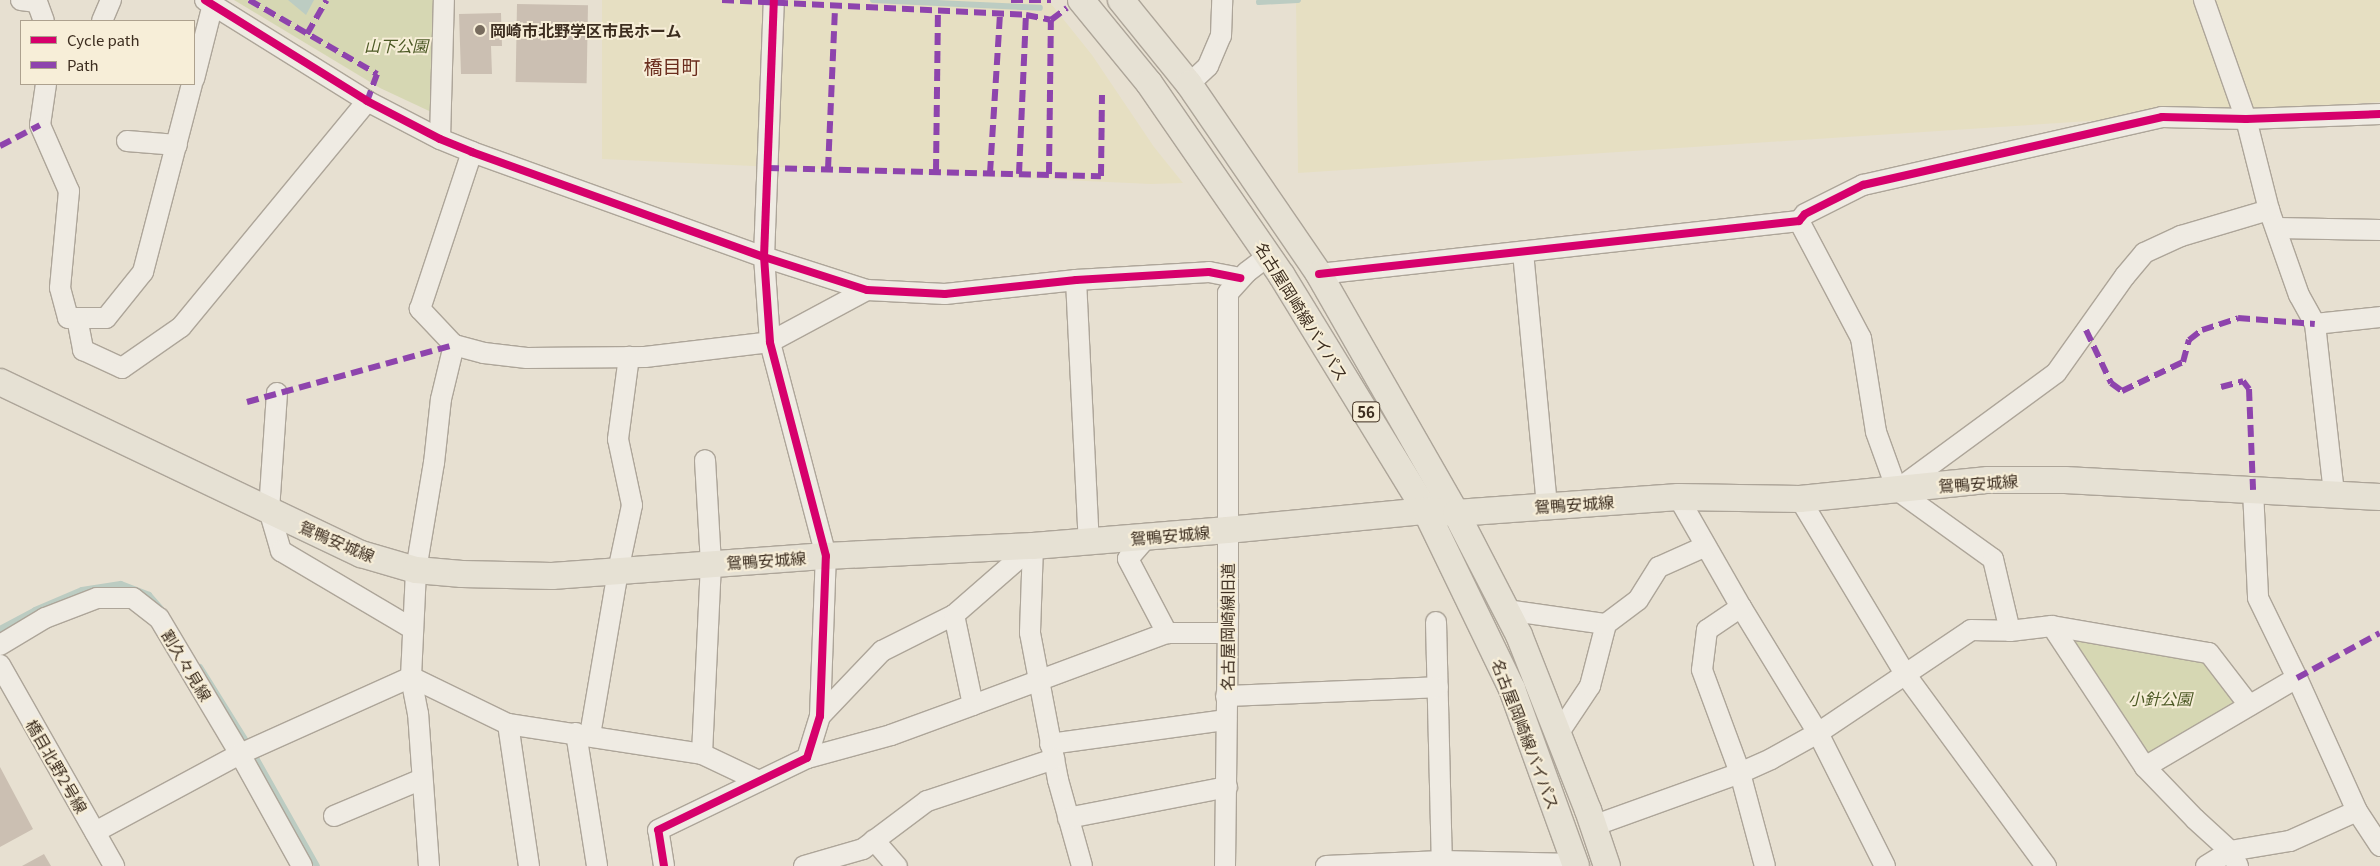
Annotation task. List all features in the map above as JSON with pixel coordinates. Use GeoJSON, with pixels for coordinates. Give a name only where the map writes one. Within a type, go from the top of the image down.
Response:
{"type":"FeatureCollection","features":[{"type":"Feature","properties":{"kind":"main road","name":"名古屋岡崎線バイパス"},"geometry":{"type":"LineString","coordinates":[[1081,0],[1149,82],[1268,256],[1426,511],[1512,689],[1576,865]]}},
{"type":"Feature","properties":{"kind":"main road","name":"名古屋岡崎線バイパス"},"geometry":{"type":"LineString","coordinates":[[1121,0],[1189,84],[1319,274],[1456,513],[1519,634],[1607,866]]}},
{"type":"Feature","properties":{"kind":"main road","name":"鴛鴨安城線"},"geometry":{"type":"LineString","coordinates":[[0,382],[361,554],[416,570],[462,574],[552,576],[826,556],[1089,542],[1426,511],[1456,513],[1678,497],[1800,498],[1988,480],[2065,480],[2380,497]]}},
{"type":"Feature","properties":{"kind":"street"},"geometry":{"type":"LineString","coordinates":[[21,0],[37,2],[44,20]]}},
{"type":"Feature","properties":{"kind":"street"},"geometry":{"type":"LineString","coordinates":[[102,20],[111,0]]}},
{"type":"Feature","properties":{"kind":"street"},"geometry":{"type":"LineString","coordinates":[[440,138],[444,0]]}},
{"type":"Feature","properties":{"kind":"street"},"geometry":{"type":"LineString","coordinates":[[774,0],[764,257],[770,342],[826,556],[820,716],[807,758]]}},
{"type":"Feature","properties":{"kind":"street"},"geometry":{"type":"LineString","coordinates":[[1189,84],[1208,66],[1221,36],[1222,0]]}},
{"type":"Feature","properties":{"kind":"street"},"geometry":{"type":"LineString","coordinates":[[2204,0],[2246,119],[2273,219],[2298,295],[2315,324],[2334,494]]}},
{"type":"Feature","properties":{"kind":"street"},"geometry":{"type":"LineString","coordinates":[[195,74],[209,2],[367,101],[440,138],[472,152],[764,257],[867,290],[945,294],[1076,280],[1210,272],[1240,278]]}},
{"type":"Feature","properties":{"kind":"street"},"geometry":{"type":"LineString","coordinates":[[46,85],[40,125],[69,191],[60,288],[68,318],[106,318],[143,272],[192,85]]}},
{"type":"Feature","properties":{"kind":"street"},"geometry":{"type":"LineString","coordinates":[[77,318],[83,350],[122,368],[181,327],[367,101]]}},
{"type":"Feature","properties":{"kind":"street"},"geometry":{"type":"LineString","coordinates":[[1319,274],[1799,221],[1805,214],[1863,185],[2162,117],[2246,119],[2380,114]]}},
{"type":"Feature","properties":{"kind":"street"},"geometry":{"type":"LineString","coordinates":[[127,141],[177,146]]}},
{"type":"Feature","properties":{"kind":"street"},"geometry":{"type":"LineString","coordinates":[[472,152],[420,310],[454,345],[484,353],[527,358],[629,357],[770,342],[867,290]]}},
{"type":"Feature","properties":{"kind":"street"},"geometry":{"type":"LineString","coordinates":[[1897,490],[2056,373],[2125,276],[2144,253],[2181,236],[2273,219],[2380,230]]}},
{"type":"Feature","properties":{"kind":"street"},"geometry":{"type":"LineString","coordinates":[[1799,221],[1861,338],[1876,432],[1897,490],[1993,559],[2010,631]]}},
{"type":"Feature","properties":{"kind":"street"},"geometry":{"type":"LineString","coordinates":[[1523,252],[1547,506]]}},
{"type":"Feature","properties":{"kind":"street","name":"名古屋岡崎線旧道"},"geometry":{"type":"LineString","coordinates":[[1225,866],[1228,633],[1228,293],[1240,278],[1268,256]]}},
{"type":"Feature","properties":{"kind":"street"},"geometry":{"type":"LineString","coordinates":[[1076,280],[1089,542]]}},
{"type":"Feature","properties":{"kind":"street"},"geometry":{"type":"LineString","coordinates":[[2315,324],[2380,317]]}},
{"type":"Feature","properties":{"kind":"street"},"geometry":{"type":"LineString","coordinates":[[429,866],[418,714],[411,677],[413,629],[416,570],[434,462],[441,399],[454,345]]}},
{"type":"Feature","properties":{"kind":"street"},"geometry":{"type":"LineString","coordinates":[[597,866],[583,734],[632,505],[618,439],[629,357]]}},
{"type":"Feature","properties":{"kind":"street"},"geometry":{"type":"LineString","coordinates":[[277,393],[270,510],[281,551],[413,629]]}},
{"type":"Feature","properties":{"kind":"street"},"geometry":{"type":"LineString","coordinates":[[702,754],[711,564],[705,460]]}},
{"type":"Feature","properties":{"kind":"street"},"geometry":{"type":"LineString","coordinates":[[2253,490],[2258,598],[2297,678],[2357,811],[2380,846]]}},
{"type":"Feature","properties":{"kind":"street"},"geometry":{"type":"LineString","coordinates":[[1678,497],[1741,607],[1818,732],[1885,866]]}},
{"type":"Feature","properties":{"kind":"street"},"geometry":{"type":"LineString","coordinates":[[1800,498],[1905,674],[2046,866]]}},
{"type":"Feature","properties":{"kind":"street"},"geometry":{"type":"LineString","coordinates":[[1147,537],[1128,560],[1167,633]]}},
{"type":"Feature","properties":{"kind":"street"},"geometry":{"type":"LineString","coordinates":[[820,716],[882,651],[954,615],[1033,546]]}},
{"type":"Feature","properties":{"kind":"street"},"geometry":{"type":"LineString","coordinates":[[1033,546],[1030,633],[1052,752],[1082,866]]}},
{"type":"Feature","properties":{"kind":"street"},"geometry":{"type":"LineString","coordinates":[[1558,734],[1590,686],[1606,624],[1638,600],[1659,567],[1706,546]]}},
{"type":"Feature","properties":{"kind":"street","name":"割久々見線"},"geometry":{"type":"LineString","coordinates":[[0,645],[45,618],[97,598],[132,598],[159,618],[240,754],[302,866]]}},
{"type":"Feature","properties":{"kind":"street"},"geometry":{"type":"LineString","coordinates":[[1741,607],[1707,630],[1702,670],[1740,773],[1765,866]]}},
{"type":"Feature","properties":{"kind":"street"},"geometry":{"type":"LineString","coordinates":[[1506,610],[1606,624]]}},
{"type":"Feature","properties":{"kind":"street"},"geometry":{"type":"LineString","coordinates":[[954,615],[973,705]]}},
{"type":"Feature","properties":{"kind":"street"},"geometry":{"type":"LineString","coordinates":[[1436,622],[1442,864]]}},
{"type":"Feature","properties":{"kind":"street"},"geometry":{"type":"LineString","coordinates":[[2052,626],[2145,767],[2234,859]]}},
{"type":"Feature","properties":{"kind":"street"},"geometry":{"type":"LineString","coordinates":[[1593,826],[1740,773],[1771,759],[1818,732],[1970,630],[2010,631],[2052,626],[2209,653],[2249,704]]}},
{"type":"Feature","properties":{"kind":"street"},"geometry":{"type":"LineString","coordinates":[[664,866],[658,830],[807,758],[891,735],[1167,633],[1228,633]]}},
{"type":"Feature","properties":{"kind":"street","name":"橋目北野2号線"},"geometry":{"type":"LineString","coordinates":[[0,665],[114,866]]}},
{"type":"Feature","properties":{"kind":"street"},"geometry":{"type":"LineString","coordinates":[[411,677],[508,724],[583,734],[702,754],[759,781]]}},
{"type":"Feature","properties":{"kind":"street"},"geometry":{"type":"LineString","coordinates":[[95,832],[240,754],[411,677]]}},
{"type":"Feature","properties":{"kind":"street"},"geometry":{"type":"LineString","coordinates":[[2145,767],[2249,704],[2297,678]]}},
{"type":"Feature","properties":{"kind":"street"},"geometry":{"type":"LineString","coordinates":[[1226,696],[1438,687]]}},
{"type":"Feature","properties":{"kind":"street"},"geometry":{"type":"LineString","coordinates":[[804,866],[863,848],[927,801],[1052,752],[1226,720]]}},
{"type":"Feature","properties":{"kind":"street"},"geometry":{"type":"LineString","coordinates":[[508,724],[529,866]]}},
{"type":"Feature","properties":{"kind":"street"},"geometry":{"type":"LineString","coordinates":[[334,816],[422,778]]}},
{"type":"Feature","properties":{"kind":"street"},"geometry":{"type":"LineString","coordinates":[[1068,818],[1227,787]]}},
{"type":"Feature","properties":{"kind":"street"},"geometry":{"type":"LineString","coordinates":[[2206,866],[2290,842],[2357,811]]}},
{"type":"Feature","properties":{"kind":"street"},"geometry":{"type":"LineString","coordinates":[[874,840],[897,866]]}},
{"type":"Feature","properties":{"kind":"street"},"geometry":{"type":"LineString","coordinates":[[1326,866],[1442,864],[1576,865]]}},
{"type":"Feature","properties":{"kind":"shaded area"},"geometry":{"type":"Polygon","coordinates":[[[288,0],[314,0],[306,15],[288,0]]]}},
{"type":"Feature","properties":{"kind":"shaded area"},"geometry":{"type":"Polygon","coordinates":[[[602,0],[1048,0],[1092,55],[1154,147],[1183,183],[1151,184],[602,159],[602,0]]]}},
{"type":"Feature","properties":{"kind":"shaded area"},"geometry":{"type":"Polygon","coordinates":[[[1296,0],[2380,0],[2380,102],[1298,173],[1296,0]]]}},
{"type":"Feature","properties":{"kind":"green space","name":"山下公園"},"geometry":{"type":"Polygon","coordinates":[[[234,0],[440,0],[442,117],[380,88],[234,0]]]}},
{"type":"Feature","properties":{"kind":"green space","name":"小針公園"},"geometry":{"type":"Polygon","coordinates":[[[2071,638],[2203,659],[2235,704],[2145,760],[2071,638]]]}},
{"type":"Feature","properties":{"kind":"building"},"geometry":{"type":"Polygon","coordinates":[[[517,4],[588,5],[587,83],[516,82],[517,4]]]}},
{"type":"Feature","properties":{"kind":"building","name":"岡崎市北野学区市民ホーム"},"geometry":{"type":"Polygon","coordinates":[[[501,13],[502,46],[491,46],[492,74],[461,74],[459,14],[501,13]]]}},
{"type":"Feature","properties":{"kind":"building"},"geometry":{"type":"Polygon","coordinates":[[[0,767],[33,829],[0,847],[0,767]]]}},
{"type":"Feature","properties":{"kind":"building"},"geometry":{"type":"Polygon","coordinates":[[[44,854],[51,866],[22,866],[44,854]]]}},
{"type":"Feature","properties":{"kind":"waterway"},"geometry":{"type":"LineString","coordinates":[[873,0],[1040,8]]}},
{"type":"Feature","properties":{"kind":"waterway"},"geometry":{"type":"LineString","coordinates":[[1259,2],[1298,0]]}},
{"type":"Feature","properties":{"kind":"waterway"},"geometry":{"type":"LineString","coordinates":[[0,629],[35,610],[82,590],[121,584],[149,595],[161,609]]}},
{"type":"Feature","properties":{"kind":"waterway"},"geometry":{"type":"LineString","coordinates":[[200,667],[251,749],[317,866]]}},
{"type":"Feature","properties":{"kind":"marked path"},"geometry":{"type":"LineString","coordinates":[[249,0],[377,74],[367,101]]}},
{"type":"Feature","properties":{"kind":"marked path"},"geometry":{"type":"LineString","coordinates":[[307,34],[327,0]]}},
{"type":"Feature","properties":{"kind":"marked path"},"geometry":{"type":"LineString","coordinates":[[722,0],[1026,15],[1051,20],[1067,8]]}},
{"type":"Feature","properties":{"kind":"marked path"},"geometry":{"type":"LineString","coordinates":[[1011,0],[1051,0]]}},
{"type":"Feature","properties":{"kind":"marked path"},"geometry":{"type":"LineString","coordinates":[[828,169],[835,6]]}},
{"type":"Feature","properties":{"kind":"marked path"},"geometry":{"type":"LineString","coordinates":[[936,171],[938,11]]}},
{"type":"Feature","properties":{"kind":"marked path"},"geometry":{"type":"LineString","coordinates":[[990,173],[1000,14]]}},
{"type":"Feature","properties":{"kind":"marked path"},"geometry":{"type":"LineString","coordinates":[[1019,174],[1026,15]]}},
{"type":"Feature","properties":{"kind":"marked path"},"geometry":{"type":"LineString","coordinates":[[1049,174],[1051,20]]}},
{"type":"Feature","properties":{"kind":"marked path"},"geometry":{"type":"LineString","coordinates":[[767,168],[1101,176],[1102,95]]}},
{"type":"Feature","properties":{"kind":"marked path"},"geometry":{"type":"LineString","coordinates":[[0,146],[40,125]]}},
{"type":"Feature","properties":{"kind":"marked path"},"geometry":{"type":"LineString","coordinates":[[2086,330],[2111,383],[2122,391],[2183,362],[2189,340],[2202,330],[2238,318],[2315,324]]}},
{"type":"Feature","properties":{"kind":"marked path"},"geometry":{"type":"LineString","coordinates":[[247,402],[454,345]]}},
{"type":"Feature","properties":{"kind":"marked path"},"geometry":{"type":"LineString","coordinates":[[2221,387],[2243,381],[2249,389],[2253,490]]}},
{"type":"Feature","properties":{"kind":"marked path"},"geometry":{"type":"LineString","coordinates":[[2297,678],[2380,633]]}},
{"type":"Feature","properties":{"kind":"cycle path"},"geometry":{"type":"LineString","coordinates":[[205,0],[367,101],[440,139],[764,257],[867,290],[945,294],[1076,280],[1209,272],[1240,278]]}},
{"type":"Feature","properties":{"kind":"cycle path"},"geometry":{"type":"LineString","coordinates":[[664,866],[658,830],[807,758],[820,716],[826,556],[770,342],[764,257],[774,0]]}},
{"type":"Feature","properties":{"kind":"cycle path"},"geometry":{"type":"LineString","coordinates":[[1319,274],[1799,221],[1805,214],[1863,185],[2162,117],[2246,119],[2380,114]]}},
{"type":"Feature","properties":{"kind":"place","name":"岡崎市北野学区市民ホーム"},"geometry":{"type":"Point","coordinates":[480,30]}},
{"type":"Feature","properties":{"kind":"district","name":"橋目町"},"geometry":{"type":"Point","coordinates":[672,66]}}]}
